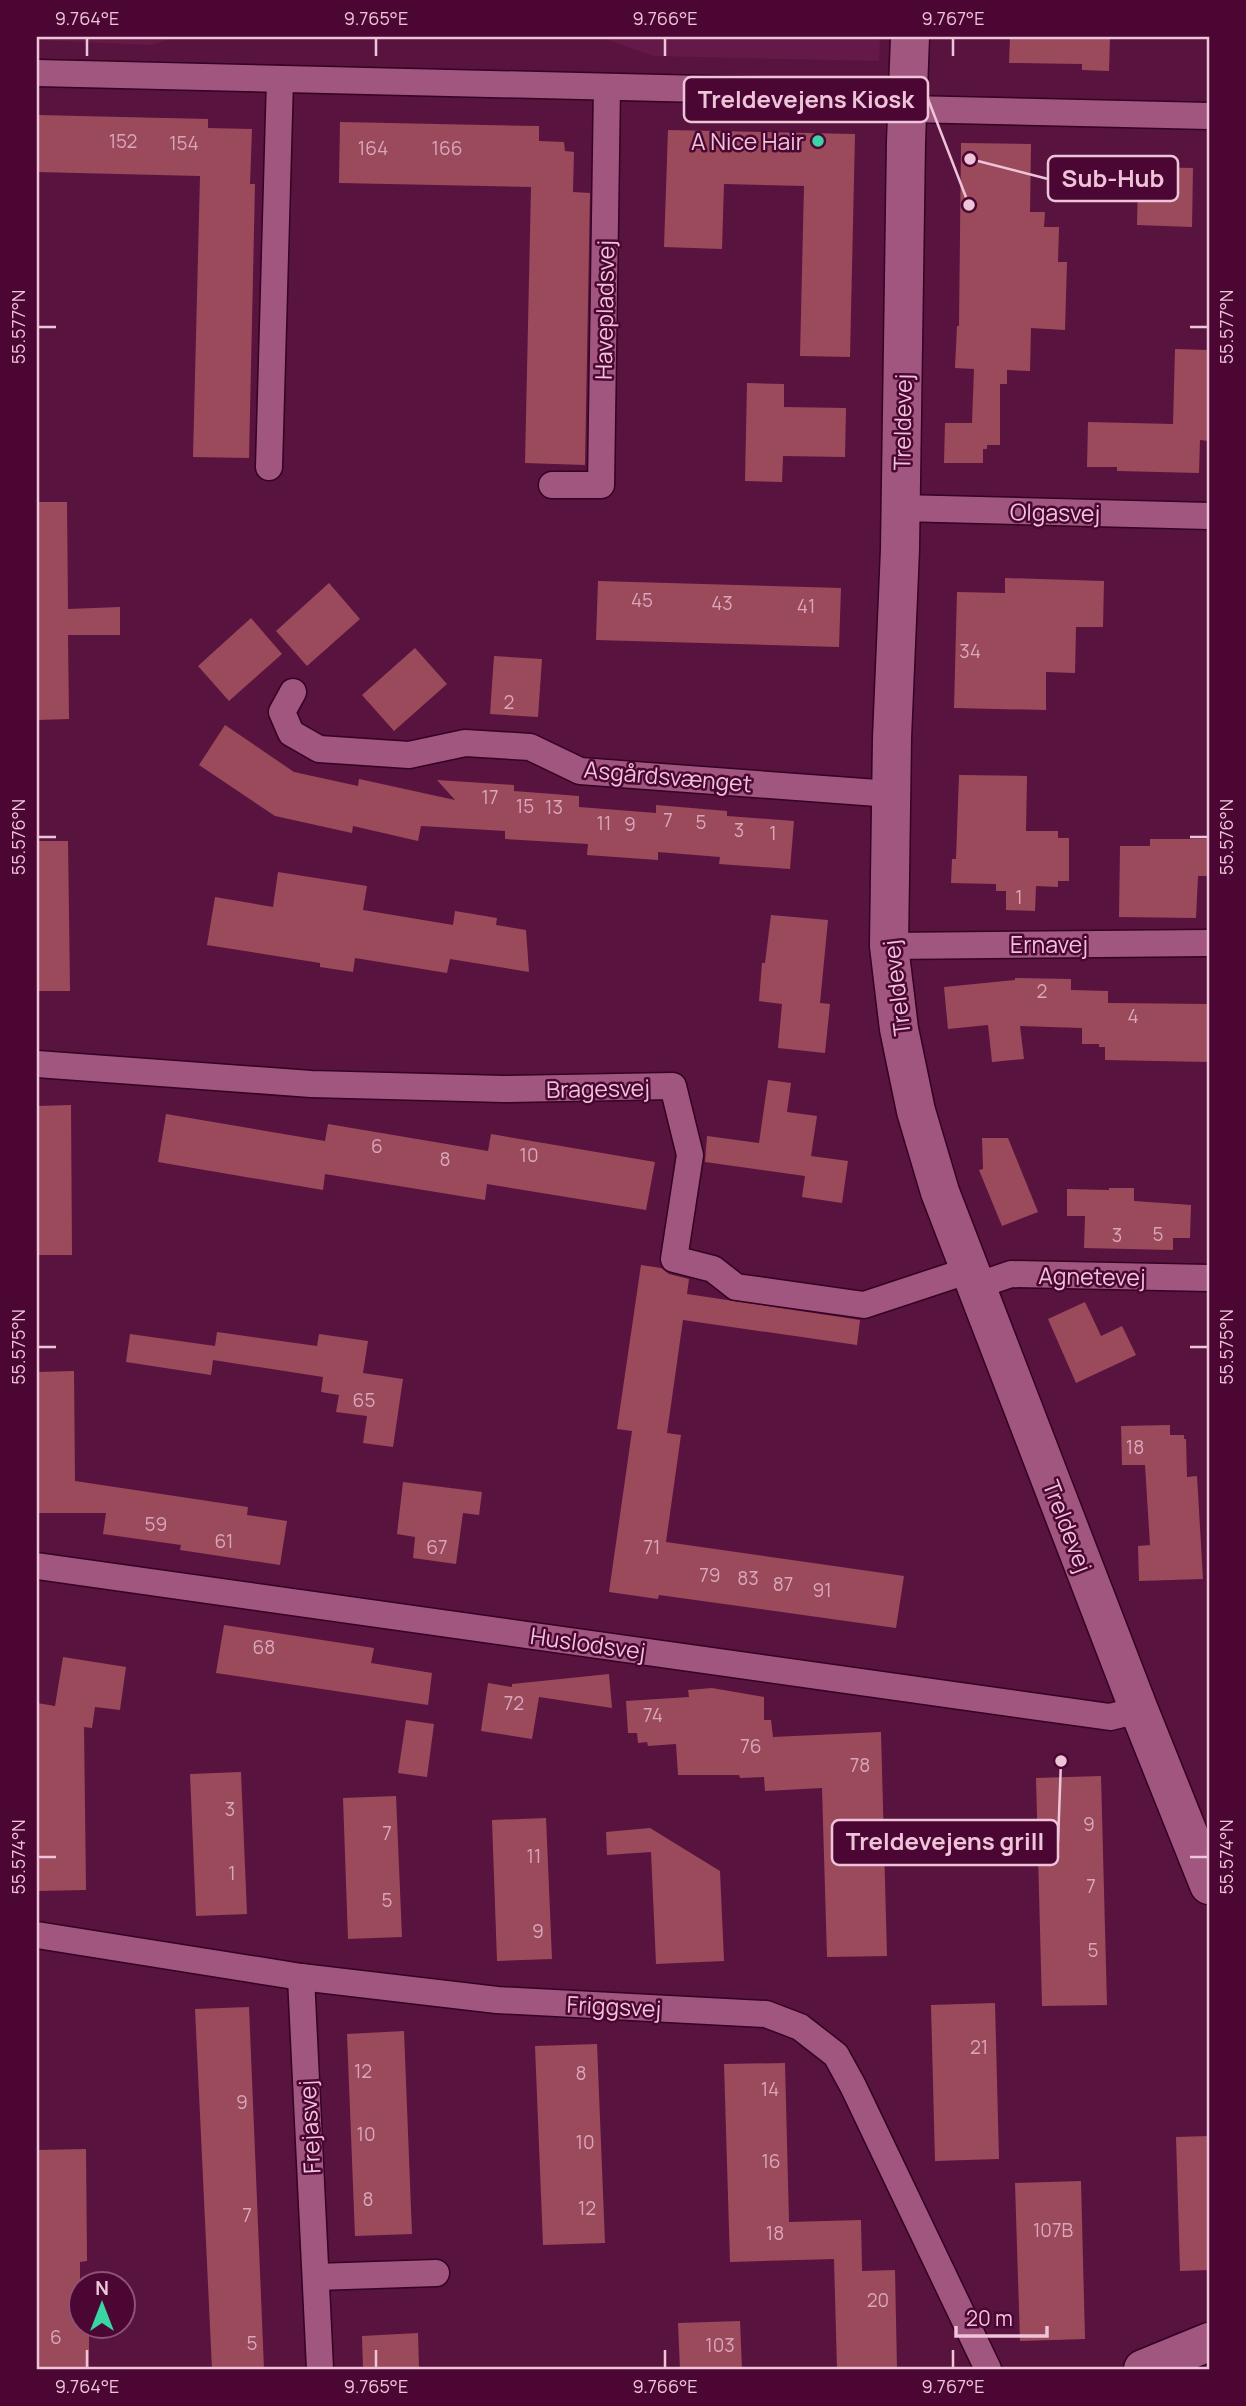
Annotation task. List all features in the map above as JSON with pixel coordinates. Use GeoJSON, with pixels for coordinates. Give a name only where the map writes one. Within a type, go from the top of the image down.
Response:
{"type":"FeatureCollection","features":[{"type":"Feature","properties":{"kind":"street","name":"Treldevej"},"geometry":{"type":"LineString","coordinates":[[910,37],[905,155],[901,508],[891,794],[889,946],[899,1029],[916,1111],[940,1192],[1209,1885]]}},
{"type":"Feature","properties":{"kind":"street"},"geometry":{"type":"LineString","coordinates":[[37,73],[607,87],[1209,116]]}},
{"type":"Feature","properties":{"kind":"street"},"geometry":{"type":"LineString","coordinates":[[269,467],[280,79]]}},
{"type":"Feature","properties":{"kind":"street","name":"Havepladsvej"},"geometry":{"type":"LineString","coordinates":[[552,485],[601,485],[607,87]]}},
{"type":"Feature","properties":{"kind":"street","name":"Olgasvej"},"geometry":{"type":"LineString","coordinates":[[901,508],[1209,516]]}},
{"type":"Feature","properties":{"kind":"street","name":"Asgårdsvænget"},"geometry":{"type":"LineString","coordinates":[[293,692],[282,712],[290,733],[319,749],[409,755],[465,743],[530,747],[580,771],[891,794]]}},
{"type":"Feature","properties":{"kind":"street","name":"Ernavej"},"geometry":{"type":"LineString","coordinates":[[889,946],[1209,943]]}},
{"type":"Feature","properties":{"kind":"street","name":"Bragesvej"},"geometry":{"type":"LineString","coordinates":[[37,1064],[311,1084],[504,1089],[673,1086],[690,1155],[674,1259],[713,1269],[736,1287],[864,1305],[973,1278]]}},
{"type":"Feature","properties":{"kind":"street","name":"Agnetevej"},"geometry":{"type":"LineString","coordinates":[[973,1278],[1012,1274],[1209,1278]]}},
{"type":"Feature","properties":{"kind":"street","name":"Huslodsvej"},"geometry":{"type":"LineString","coordinates":[[37,1566],[1110,1717],[1139,1710]]}},
{"type":"Feature","properties":{"kind":"street","name":"Friggsvej"},"geometry":{"type":"LineString","coordinates":[[37,1934],[302,1978],[497,2000],[766,2014],[800,2027],[836,2056],[853,2086],[988,2369]]}},
{"type":"Feature","properties":{"kind":"street","name":"Frejasvej"},"geometry":{"type":"LineString","coordinates":[[302,1978],[320,2369]]}},
{"type":"Feature","properties":{"kind":"street"},"geometry":{"type":"LineString","coordinates":[[316,2277],[436,2273]]}},
{"type":"Feature","properties":{"kind":"street"},"geometry":{"type":"LineString","coordinates":[[1143,2369],[1209,2342]]}},
{"type":"Feature","properties":{"kind":"shaded area"},"geometry":{"type":"Polygon","coordinates":[[[37,37],[174,37],[152,45],[37,40],[37,37]]]}},
{"type":"Feature","properties":{"kind":"shaded area"},"geometry":{"type":"Polygon","coordinates":[[[601,37],[880,37],[879,61],[653,56],[601,37]]]}},
{"type":"Feature","properties":{"kind":"building"},"geometry":{"type":"Polygon","coordinates":[[[1010,37],[1110,37],[1109,71],[1082,70],[1082,64],[1009,63],[1010,37]]]}},
{"type":"Feature","properties":{"kind":"building"},"geometry":{"type":"Polygon","coordinates":[[[37,115],[208,119],[208,128],[252,129],[250,184],[255,184],[249,458],[193,457],[200,176],[37,172],[37,115]]]}},
{"type":"Feature","properties":{"kind":"building"},"geometry":{"type":"Polygon","coordinates":[[[340,122],[539,126],[539,141],[564,142],[565,151],[574,152],[573,192],[590,193],[585,465],[525,463],[531,187],[339,183],[340,122]]]}},
{"type":"Feature","properties":{"kind":"building"},"geometry":{"type":"Polygon","coordinates":[[[668,130],[855,134],[850,357],[800,356],[804,186],[724,184],[722,249],[664,247],[668,130]]]}},
{"type":"Feature","properties":{"kind":"building"},"geometry":{"type":"Polygon","coordinates":[[[961,143],[1031,144],[1030,212],[1045,212],[1044,227],[1059,227],[1058,262],[1067,262],[1065,330],[1031,328],[1030,371],[1007,370],[1007,384],[1000,384],[1000,445],[987,445],[987,449],[983,449],[983,463],[944,463],[945,423],[972,423],[974,369],[955,368],[959,326],[961,143]]]}},
{"type":"Feature","properties":{"kind":"building"},"geometry":{"type":"Polygon","coordinates":[[[1142,167],[1193,168],[1192,227],[1137,225],[1138,180],[1142,180],[1142,167]]]}},
{"type":"Feature","properties":{"kind":"building"},"geometry":{"type":"Polygon","coordinates":[[[1175,349],[1209,350],[1209,441],[1200,440],[1199,473],[1117,471],[1117,467],[1087,467],[1088,422],[1173,424],[1175,349]]]}},
{"type":"Feature","properties":{"kind":"building"},"geometry":{"type":"Polygon","coordinates":[[[747,383],[784,384],[784,407],[846,408],[845,457],[783,456],[782,482],[745,481],[747,383]]]}},
{"type":"Feature","properties":{"kind":"building"},"geometry":{"type":"Polygon","coordinates":[[[37,502],[67,502],[68,609],[120,607],[120,635],[68,635],[69,719],[37,720],[37,502]]]}},
{"type":"Feature","properties":{"kind":"building"},"geometry":{"type":"Polygon","coordinates":[[[1005,578],[1104,581],[1103,627],[1076,627],[1075,673],[1046,672],[1046,710],[954,708],[957,592],[1005,593],[1005,578]]]}},
{"type":"Feature","properties":{"kind":"building"},"geometry":{"type":"Polygon","coordinates":[[[598,581],[841,588],[839,647],[596,640],[598,581]]]}},
{"type":"Feature","properties":{"kind":"building"},"geometry":{"type":"Polygon","coordinates":[[[329,583],[360,619],[307,666],[276,631],[329,583]]]}},
{"type":"Feature","properties":{"kind":"building"},"geometry":{"type":"Polygon","coordinates":[[[251,618],[282,654],[229,701],[198,666],[251,618]]]}},
{"type":"Feature","properties":{"kind":"building"},"geometry":{"type":"Polygon","coordinates":[[[415,648],[447,684],[394,731],[362,695],[415,648]]]}},
{"type":"Feature","properties":{"kind":"building"},"geometry":{"type":"Polygon","coordinates":[[[494,656],[542,659],[538,717],[490,714],[494,656]]]}},
{"type":"Feature","properties":{"kind":"building"},"geometry":{"type":"Polygon","coordinates":[[[225,725],[294,772],[358,786],[359,779],[455,800],[437,780],[514,785],[514,791],[579,796],[579,807],[656,813],[656,805],[727,811],[727,816],[794,821],[790,869],[719,864],[720,857],[658,852],[658,860],[587,855],[588,844],[505,839],[505,831],[421,826],[418,841],[353,826],[352,833],[275,816],[199,765],[225,725]]]}},
{"type":"Feature","properties":{"kind":"building"},"geometry":{"type":"Polygon","coordinates":[[[959,775],[1027,776],[1026,831],[1058,831],[1058,838],[1069,838],[1069,881],[1058,881],[1058,887],[1036,886],[1035,911],[1006,910],[1006,891],[996,891],[996,884],[951,883],[952,859],[956,859],[959,775]]]}},
{"type":"Feature","properties":{"kind":"building"},"geometry":{"type":"Polygon","coordinates":[[[1150,839],[1209,839],[1209,876],[1198,876],[1196,918],[1119,917],[1120,846],[1150,846],[1150,839]]]}},
{"type":"Feature","properties":{"kind":"building"},"geometry":{"type":"Polygon","coordinates":[[[37,841],[68,841],[70,991],[37,991],[37,841]]]}},
{"type":"Feature","properties":{"kind":"building"},"geometry":{"type":"Polygon","coordinates":[[[278,872],[367,886],[363,910],[453,925],[455,911],[497,918],[496,925],[526,930],[529,972],[450,959],[447,973],[355,958],[353,972],[320,967],[320,963],[207,945],[215,897],[273,907],[278,872]]]}},
{"type":"Feature","properties":{"kind":"building"},"geometry":{"type":"Polygon","coordinates":[[[771,915],[828,920],[820,1003],[830,1004],[825,1053],[778,1048],[782,1004],[759,1001],[762,963],[765,963],[771,915]]]}},
{"type":"Feature","properties":{"kind":"building"},"geometry":{"type":"Polygon","coordinates":[[[1015,978],[1071,979],[1071,990],[1108,991],[1108,1003],[1209,1004],[1209,1062],[1105,1060],[1105,1047],[1099,1047],[1099,1044],[1082,1044],[1082,1028],[1020,1026],[1024,1059],[992,1062],[988,1025],[948,1029],[944,987],[1015,978]]]}},
{"type":"Feature","properties":{"kind":"building"},"geometry":{"type":"Polygon","coordinates":[[[768,1080],[791,1083],[787,1112],[817,1116],[811,1156],[848,1161],[842,1203],[802,1197],[805,1176],[705,1162],[707,1136],[759,1143],[768,1080]]]}},
{"type":"Feature","properties":{"kind":"building"},"geometry":{"type":"Polygon","coordinates":[[[71,1105],[72,1255],[37,1255],[37,1106],[71,1105]]]}},
{"type":"Feature","properties":{"kind":"building"},"geometry":{"type":"Polygon","coordinates":[[[166,1114],[325,1141],[328,1124],[488,1151],[491,1134],[655,1162],[646,1210],[487,1184],[485,1200],[325,1174],[323,1190],[158,1162],[166,1114]]]}},
{"type":"Feature","properties":{"kind":"building"},"geometry":{"type":"Polygon","coordinates":[[[982,1138],[1008,1138],[1038,1212],[1002,1226],[979,1170],[983,1169],[982,1138]]]}},
{"type":"Feature","properties":{"kind":"building"},"geometry":{"type":"Polygon","coordinates":[[[1134,1188],[1134,1201],[1191,1205],[1190,1238],[1173,1238],[1173,1250],[1084,1248],[1085,1216],[1067,1216],[1067,1189],[1134,1188]]]}},
{"type":"Feature","properties":{"kind":"building"},"geometry":{"type":"Polygon","coordinates":[[[641,1265],[661,1268],[669,1274],[689,1279],[687,1294],[860,1320],[857,1345],[683,1320],[667,1433],[681,1435],[666,1542],[904,1576],[896,1628],[659,1595],[658,1599],[609,1592],[632,1431],[617,1429],[641,1265]]]}},
{"type":"Feature","properties":{"kind":"building"},"geometry":{"type":"Polygon","coordinates":[[[1085,1302],[1101,1336],[1122,1326],[1136,1355],[1076,1383],[1048,1319],[1085,1302]]]}},
{"type":"Feature","properties":{"kind":"building"},"geometry":{"type":"Polygon","coordinates":[[[217,1332],[317,1346],[319,1334],[368,1341],[363,1373],[403,1379],[393,1447],[363,1443],[367,1416],[336,1412],[339,1395],[321,1392],[323,1377],[213,1360],[211,1375],[126,1362],[130,1334],[215,1346],[217,1332]]]}},
{"type":"Feature","properties":{"kind":"building"},"geometry":{"type":"Polygon","coordinates":[[[74,1371],[75,1481],[248,1507],[247,1515],[287,1521],[280,1565],[180,1550],[181,1545],[103,1534],[106,1513],[37,1513],[37,1372],[74,1371]]]}},
{"type":"Feature","properties":{"kind":"building"},"geometry":{"type":"Polygon","coordinates":[[[1170,1425],[1170,1435],[1184,1435],[1186,1439],[1187,1477],[1197,1476],[1203,1579],[1139,1581],[1138,1546],[1150,1545],[1145,1465],[1122,1465],[1121,1426],[1170,1425]]]}},
{"type":"Feature","properties":{"kind":"building"},"geometry":{"type":"Polygon","coordinates":[[[403,1482],[482,1492],[479,1515],[463,1513],[456,1564],[413,1558],[415,1537],[397,1534],[403,1482]]]}},
{"type":"Feature","properties":{"kind":"building"},"geometry":{"type":"Polygon","coordinates":[[[224,1625],[374,1648],[371,1663],[432,1673],[428,1705],[216,1673],[224,1625]]]}},
{"type":"Feature","properties":{"kind":"building"},"geometry":{"type":"Polygon","coordinates":[[[63,1657],[126,1667],[120,1710],[95,1707],[92,1728],[84,1727],[86,1890],[37,1891],[37,1703],[55,1706],[63,1657]]]}},
{"type":"Feature","properties":{"kind":"building"},"geometry":{"type":"Polygon","coordinates":[[[609,1674],[612,1708],[539,1697],[532,1739],[481,1731],[488,1683],[512,1687],[512,1684],[609,1674]]]}},
{"type":"Feature","properties":{"kind":"building"},"geometry":{"type":"Polygon","coordinates":[[[712,1688],[764,1697],[764,1720],[771,1720],[773,1737],[881,1732],[887,1956],[827,1957],[822,1788],[765,1791],[764,1777],[678,1775],[676,1744],[648,1746],[647,1742],[638,1743],[637,1733],[628,1733],[626,1701],[689,1697],[688,1690],[712,1688]]]}},
{"type":"Feature","properties":{"kind":"building"},"geometry":{"type":"Polygon","coordinates":[[[406,1720],[434,1724],[427,1777],[398,1773],[406,1720]]]}},
{"type":"Feature","properties":{"kind":"building"},"geometry":{"type":"Polygon","coordinates":[[[241,1772],[247,1914],[196,1916],[190,1774],[241,1772]]]}},
{"type":"Feature","properties":{"kind":"building"},"geometry":{"type":"Polygon","coordinates":[[[1101,1776],[1107,2005],[1042,2006],[1036,1778],[1101,1776]]]}},
{"type":"Feature","properties":{"kind":"building"},"geometry":{"type":"Polygon","coordinates":[[[396,1796],[402,1937],[348,1939],[343,1798],[396,1796]]]}},
{"type":"Feature","properties":{"kind":"building"},"geometry":{"type":"Polygon","coordinates":[[[546,1818],[552,1959],[497,1961],[492,1820],[546,1818]]]}},
{"type":"Feature","properties":{"kind":"building"},"geometry":{"type":"Polygon","coordinates":[[[650,1828],[720,1871],[724,1961],[656,1964],[651,1852],[607,1855],[606,1832],[650,1828]]]}},
{"type":"Feature","properties":{"kind":"building"},"geometry":{"type":"Polygon","coordinates":[[[995,2003],[999,2159],[935,2161],[931,2005],[995,2003]]]}},
{"type":"Feature","properties":{"kind":"building"},"geometry":{"type":"Polygon","coordinates":[[[249,2007],[264,2369],[212,2369],[195,2009],[249,2007]]]}},
{"type":"Feature","properties":{"kind":"building"},"geometry":{"type":"Polygon","coordinates":[[[404,2031],[412,2234],[355,2236],[347,2034],[404,2031]]]}},
{"type":"Feature","properties":{"kind":"building"},"geometry":{"type":"Polygon","coordinates":[[[597,2044],[605,2243],[543,2245],[535,2046],[597,2044]]]}},
{"type":"Feature","properties":{"kind":"building"},"geometry":{"type":"Polygon","coordinates":[[[785,2063],[789,2222],[861,2220],[862,2271],[895,2270],[897,2369],[837,2369],[834,2259],[730,2262],[724,2064],[785,2063]]]}},
{"type":"Feature","properties":{"kind":"building"},"geometry":{"type":"Polygon","coordinates":[[[1209,2136],[1209,2270],[1180,2271],[1176,2137],[1209,2136]]]}},
{"type":"Feature","properties":{"kind":"building"},"geometry":{"type":"Polygon","coordinates":[[[86,2149],[87,2261],[80,2262],[80,2270],[66,2270],[66,2340],[89,2340],[89,2369],[37,2369],[37,2150],[86,2149]]]}},
{"type":"Feature","properties":{"kind":"building"},"geometry":{"type":"Polygon","coordinates":[[[1081,2181],[1085,2339],[1020,2341],[1015,2183],[1081,2181]]]}},
{"type":"Feature","properties":{"kind":"building"},"geometry":{"type":"Polygon","coordinates":[[[740,2321],[742,2369],[680,2369],[678,2323],[740,2321]]]}},
{"type":"Feature","properties":{"kind":"building"},"geometry":{"type":"Polygon","coordinates":[[[418,2333],[419,2369],[363,2369],[362,2336],[418,2333]]]}},
{"type":"Feature","properties":{"kind":"place","name":"A Nice Hair"},"geometry":{"type":"Point","coordinates":[818,141]}},
{"type":"Feature","properties":{"kind":"place","name":"Sub-Hub"},"geometry":{"type":"Point","coordinates":[970,159]}},
{"type":"Feature","properties":{"kind":"place","name":"Treldevejens Kiosk"},"geometry":{"type":"Point","coordinates":[969,205]}},
{"type":"Feature","properties":{"kind":"place","name":"Treldevejens grill"},"geometry":{"type":"Point","coordinates":[1061,1761]}}]}
